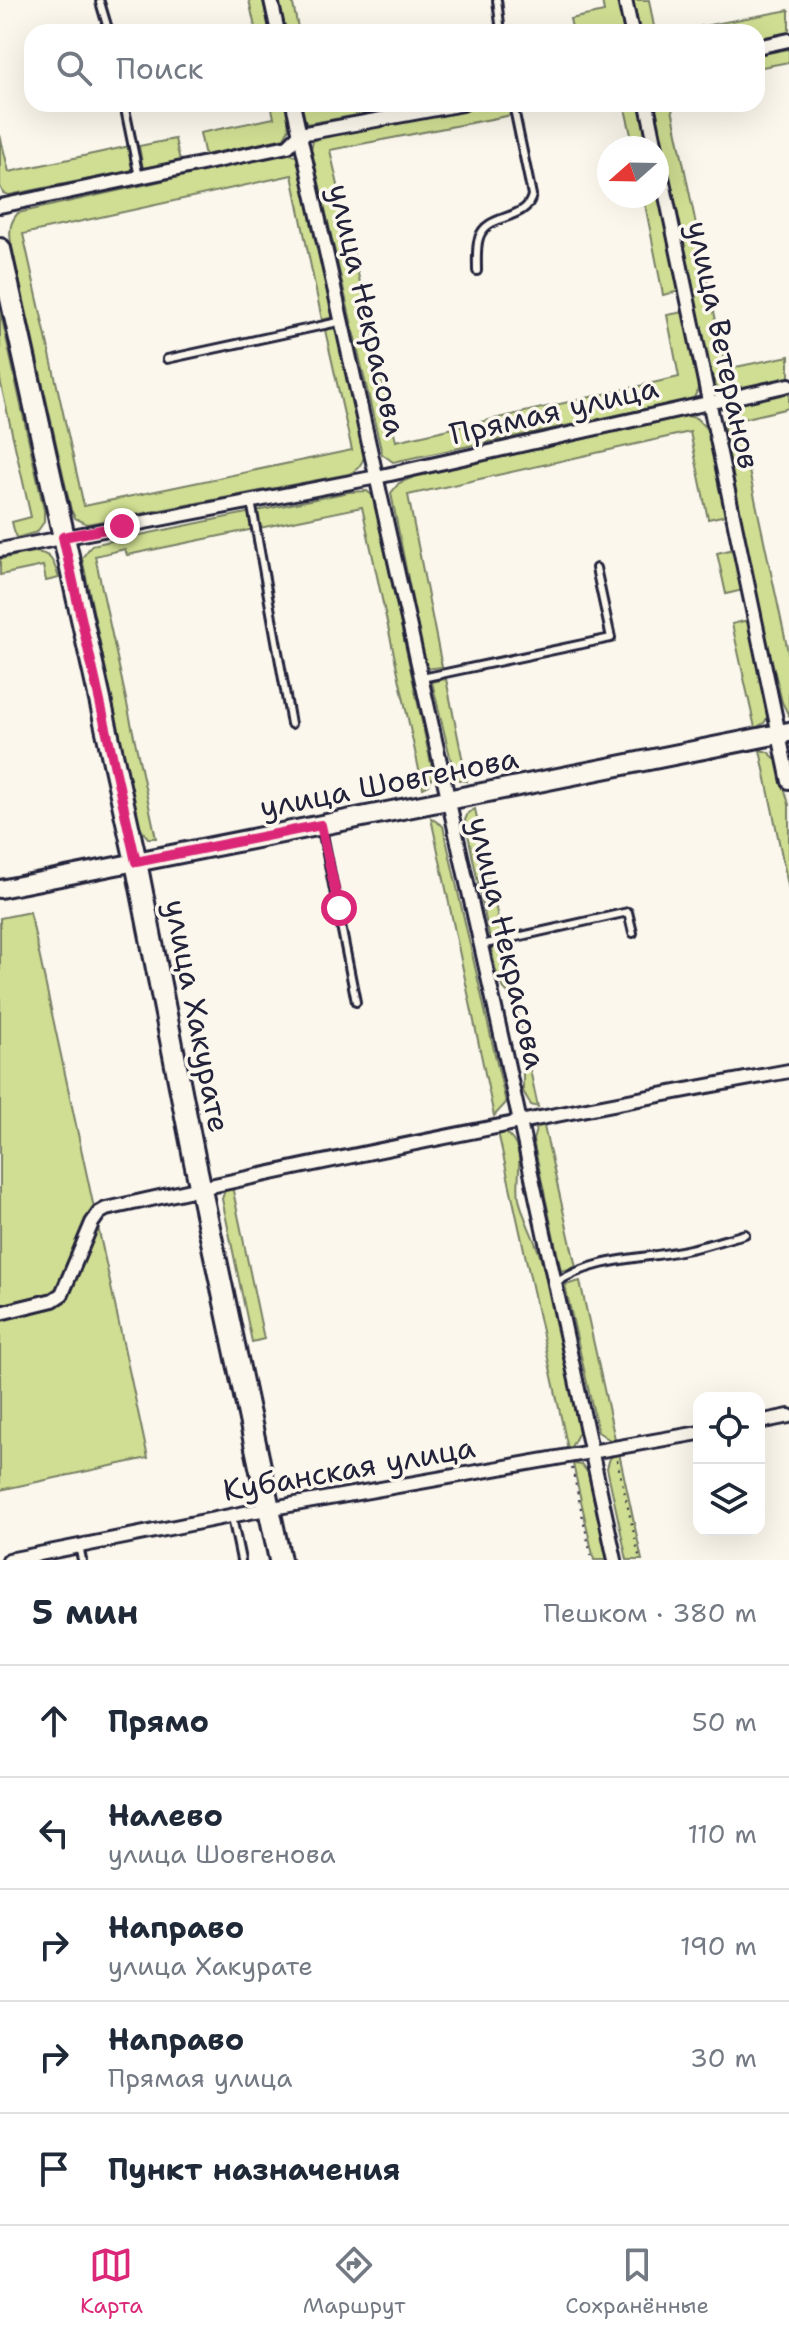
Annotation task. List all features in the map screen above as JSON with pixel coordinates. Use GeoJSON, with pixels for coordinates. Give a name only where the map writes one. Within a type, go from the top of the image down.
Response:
{"type":"FeatureCollection","features":[{"type":"Feature","properties":{"kind":"main road","name":"улица Хакурате"},"geometry":{"type":"LineString","coordinates":[[0,249],[136,862],[280,1560]]}},
{"type":"Feature","properties":{"kind":"main road","name":"улица Шовгенова"},"geometry":{"type":"LineString","coordinates":[[136,862],[784,733]]}},
{"type":"Feature","properties":{"kind":"street"},"geometry":{"type":"LineString","coordinates":[[271,0],[276,24]]}},
{"type":"Feature","properties":{"kind":"street"},"geometry":{"type":"LineString","coordinates":[[625,0],[630,24]]}},
{"type":"Feature","properties":{"kind":"street"},"geometry":{"type":"LineString","coordinates":[[765,45],[789,40]]}},
{"type":"Feature","properties":{"kind":"street","name":"улица Некрасова"},"geometry":{"type":"LineString","coordinates":[[295,112],[615,1560]]}},
{"type":"Feature","properties":{"kind":"street"},"geometry":{"type":"LineString","coordinates":[[0,206],[288,146],[300,134],[420,112]]}},
{"type":"Feature","properties":{"kind":"street","name":"улица Ветеранов"},"geometry":{"type":"LineString","coordinates":[[649,112],[653,136]]}},
{"type":"Feature","properties":{"kind":"street","name":"улица Ветеранов"},"geometry":{"type":"LineString","coordinates":[[668,208],[784,733],[789,782]]}},
{"type":"Feature","properties":{"kind":"street","name":"Прямая улица"},"geometry":{"type":"LineString","coordinates":[[0,550],[377,477],[789,385]]}},
{"type":"Feature","properties":{"kind":"street","name":"улица Шовгенова"},"geometry":{"type":"LineString","coordinates":[[0,889],[136,862]]}},
{"type":"Feature","properties":{"kind":"street"},"geometry":{"type":"LineString","coordinates":[[0,1313],[53,1300],[62,1294],[99,1213],[106,1209],[520,1121],[789,1071]]}},
{"type":"Feature","properties":{"kind":"street"},"geometry":{"type":"LineString","coordinates":[[765,1421],[789,1416]]}},
{"type":"Feature","properties":{"kind":"street","name":"Кубанская улица"},"geometry":{"type":"LineString","coordinates":[[16,1559],[269,1509],[693,1434]]}},
{"type":"Feature","properties":{"kind":"lane"},"geometry":{"type":"LineString","coordinates":[[497,0],[500,24]]}},
{"type":"Feature","properties":{"kind":"lane"},"geometry":{"type":"LineString","coordinates":[[100,2],[107,24]]}},
{"type":"Feature","properties":{"kind":"lane"},"geometry":{"type":"LineString","coordinates":[[126,112],[139,177]]}},
{"type":"Feature","properties":{"kind":"lane"},"geometry":{"type":"LineString","coordinates":[[477,271],[478,240],[483,230],[495,221],[521,212],[530,204],[532,195],[515,112]]}},
{"type":"Feature","properties":{"kind":"lane"},"geometry":{"type":"LineString","coordinates":[[167,359],[343,321]]}},
{"type":"Feature","properties":{"kind":"lane"},"geometry":{"type":"LineString","coordinates":[[251,501],[291,724]]}},
{"type":"Feature","properties":{"kind":"lane"},"geometry":{"type":"LineString","coordinates":[[422,679],[611,638],[596,568]]}},
{"type":"Feature","properties":{"kind":"lane"},"geometry":{"type":"LineString","coordinates":[[321,825],[356,1002]]}},
{"type":"Feature","properties":{"kind":"lane"},"geometry":{"type":"LineString","coordinates":[[481,945],[628,912],[633,933]]}},
{"type":"Feature","properties":{"kind":"lane"},"geometry":{"type":"LineString","coordinates":[[555,1284],[575,1270],[689,1250],[745,1234]]}},
{"type":"Feature","properties":{"kind":"lane"},"geometry":{"type":"LineString","coordinates":[[232,1516],[241,1560]]}},
{"type":"Feature","properties":{"kind":"lane"},"geometry":{"type":"LineString","coordinates":[[79,1546],[82,1560]]}},
{"type":"Feature","properties":{"kind":"path"},"geometry":{"type":"LineString","coordinates":[[617,1459],[640,1560]]}},
{"type":"Feature","properties":{"kind":"path"},"geometry":{"type":"LineString","coordinates":[[572,1466],[592,1560]]}},
{"type":"Feature","properties":{"kind":"green space"},"geometry":{"type":"Polygon","coordinates":[[[249,0],[263,0],[268,24],[254,24],[249,0]]]}},
{"type":"Feature","properties":{"kind":"green space"},"geometry":{"type":"Polygon","coordinates":[[[277,0],[292,0],[297,24],[283,24],[277,0]]]}},
{"type":"Feature","properties":{"kind":"green space"},"geometry":{"type":"Polygon","coordinates":[[[602,0],[620,0],[625,24],[571,24],[570,19],[604,12],[602,0]]]}},
{"type":"Feature","properties":{"kind":"green space"},"geometry":{"type":"Polygon","coordinates":[[[633,0],[649,0],[654,24],[638,24],[633,0]]]}},
{"type":"Feature","properties":{"kind":"green space"},"geometry":{"type":"Polygon","coordinates":[[[789,10],[789,35],[765,40],[765,24],[715,24],[789,10]]]}},
{"type":"Feature","properties":{"kind":"green space"},"geometry":{"type":"Polygon","coordinates":[[[789,49],[789,62],[765,66],[765,54],[789,49]]]}},
{"type":"Feature","properties":{"kind":"green space"},"geometry":{"type":"Polygon","coordinates":[[[273,112],[287,112],[289,129],[284,138],[205,156],[200,133],[274,118],[273,112]]]}},
{"type":"Feature","properties":{"kind":"green space"},"geometry":{"type":"Polygon","coordinates":[[[303,112],[375,112],[306,124],[303,112]]]}},
{"type":"Feature","properties":{"kind":"green space"},"geometry":{"type":"Polygon","coordinates":[[[448,112],[527,112],[330,150],[396,441],[679,377],[667,315],[684,312],[698,379],[694,398],[393,462],[382,454],[311,149],[313,141],[326,134],[448,112]]]}},
{"type":"Feature","properties":{"kind":"green space"},"geometry":{"type":"Polygon","coordinates":[[[626,112],[644,112],[649,136],[631,136],[626,112]]]}},
{"type":"Feature","properties":{"kind":"green space"},"geometry":{"type":"Polygon","coordinates":[[[655,112],[673,112],[726,369],[789,356],[789,378],[725,393],[716,387],[669,179],[669,136],[660,136],[655,112]]]}},
{"type":"Feature","properties":{"kind":"green space"},"geometry":{"type":"Polygon","coordinates":[[[0,135],[9,172],[130,146],[135,170],[9,195],[3,193],[0,186],[0,135]]]}},
{"type":"Feature","properties":{"kind":"green space"},"geometry":{"type":"Polygon","coordinates":[[[175,139],[180,161],[143,168],[139,146],[175,139]]]}},
{"type":"Feature","properties":{"kind":"green space"},"geometry":{"type":"Polygon","coordinates":[[[287,153],[299,157],[337,316],[322,320],[292,175],[23,234],[84,506],[352,450],[325,330],[340,327],[366,446],[362,463],[349,474],[87,524],[75,518],[11,243],[13,220],[18,213],[287,153]]]}},
{"type":"Feature","properties":{"kind":"green space"},"geometry":{"type":"Polygon","coordinates":[[[646,208],[664,208],[680,291],[663,295],[646,208]]]}},
{"type":"Feature","properties":{"kind":"green space"},"geometry":{"type":"Polygon","coordinates":[[[0,310],[44,510],[44,522],[37,532],[16,538],[12,522],[31,517],[0,380],[0,310]]]}},
{"type":"Feature","properties":{"kind":"green space"},"geometry":{"type":"Polygon","coordinates":[[[789,391],[789,408],[738,420],[789,656],[789,716],[782,702],[753,583],[723,422],[727,410],[741,403],[789,391]]]}},
{"type":"Feature","properties":{"kind":"green space"},"geometry":{"type":"Polygon","coordinates":[[[687,416],[696,418],[707,429],[726,515],[708,519],[690,432],[408,495],[442,667],[426,669],[391,493],[399,483],[414,477],[687,416]]]}},
{"type":"Feature","properties":{"kind":"green space"},"geometry":{"type":"Polygon","coordinates":[[[367,491],[373,496],[433,773],[429,785],[423,788],[362,507],[127,555],[125,549],[95,556],[156,838],[148,838],[139,827],[82,558],[92,545],[349,492],[367,491]]]}},
{"type":"Feature","properties":{"kind":"green space"},"geometry":{"type":"Polygon","coordinates":[[[734,549],[743,590],[726,594],[717,553],[734,549]]]}},
{"type":"Feature","properties":{"kind":"green space"},"geometry":{"type":"Polygon","coordinates":[[[33,552],[48,556],[59,578],[46,581],[43,566],[0,575],[0,559],[33,552]]]}},
{"type":"Feature","properties":{"kind":"green space"},"geometry":{"type":"Polygon","coordinates":[[[748,620],[769,715],[764,723],[755,728],[732,624],[748,620]]]}},
{"type":"Feature","properties":{"kind":"green space"},"geometry":{"type":"Polygon","coordinates":[[[446,679],[467,781],[459,780],[454,773],[432,682],[446,679]]]}},
{"type":"Feature","properties":{"kind":"green space"},"geometry":{"type":"Polygon","coordinates":[[[760,750],[777,760],[789,805],[789,890],[760,750]]]}},
{"type":"Feature","properties":{"kind":"green space"},"geometry":{"type":"Polygon","coordinates":[[[475,809],[502,937],[490,940],[465,820],[468,813],[475,809]]]}},
{"type":"Feature","properties":{"kind":"green space"},"geometry":{"type":"Polygon","coordinates":[[[431,818],[443,826],[506,1103],[494,1116],[431,818]]]}},
{"type":"Feature","properties":{"kind":"green space"},"geometry":{"type":"Polygon","coordinates":[[[30,912],[148,1458],[0,1490],[0,918],[30,912]]]}},
{"type":"Feature","properties":{"kind":"green space"},"geometry":{"type":"Polygon","coordinates":[[[503,943],[538,1107],[531,1105],[523,1091],[523,1053],[512,996],[502,986],[495,967],[491,945],[503,943]]]}},
{"type":"Feature","properties":{"kind":"green space"},"geometry":{"type":"Polygon","coordinates":[[[543,1122],[576,1267],[561,1271],[533,1140],[537,1126],[543,1122]]]}},
{"type":"Feature","properties":{"kind":"green space"},"geometry":{"type":"Polygon","coordinates":[[[503,1131],[516,1146],[519,1198],[540,1256],[560,1337],[579,1432],[570,1449],[498,1132],[503,1131]]]}},
{"type":"Feature","properties":{"kind":"green space"},"geometry":{"type":"Polygon","coordinates":[[[232,1186],[264,1339],[252,1342],[222,1199],[225,1190],[232,1186]]]}},
{"type":"Feature","properties":{"kind":"green space"},"geometry":{"type":"Polygon","coordinates":[[[580,1281],[615,1439],[610,1440],[598,1432],[565,1285],[580,1281]]]}},
{"type":"Feature","properties":{"kind":"green space"},"geometry":{"type":"Polygon","coordinates":[[[619,1453],[642,1560],[627,1560],[607,1468],[610,1458],[619,1453]]]}},
{"type":"Feature","properties":{"kind":"green space"},"geometry":{"type":"Polygon","coordinates":[[[573,1464],[582,1465],[588,1473],[607,1560],[594,1560],[573,1464]]]}},
{"type":"Feature","properties":{"kind":"route"},"geometry":{"type":"LineString","coordinates":[[122,526],[63,537],[136,862],[321,825],[339,908]]}}]}
